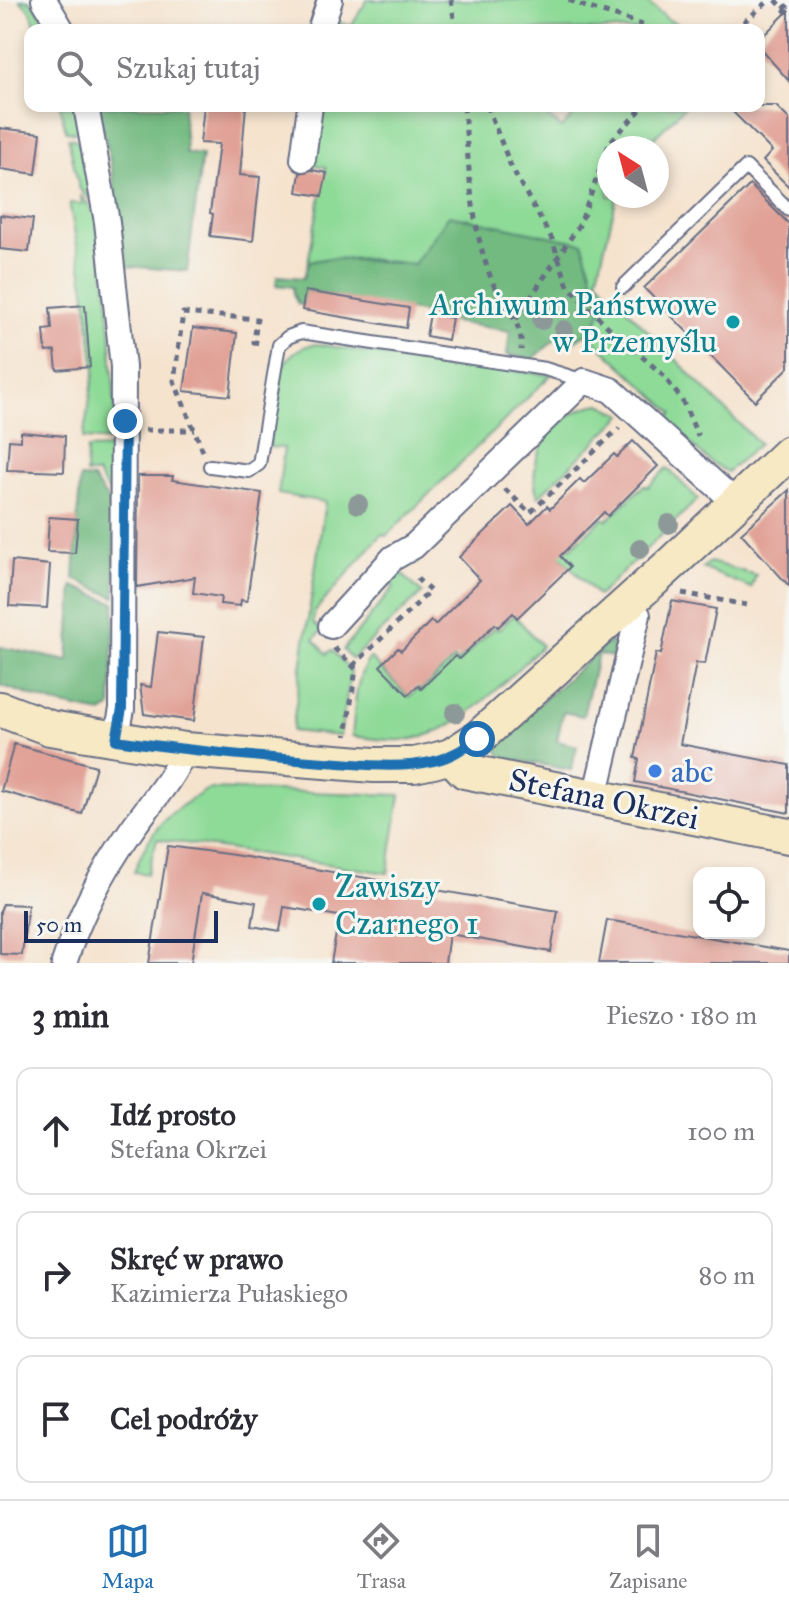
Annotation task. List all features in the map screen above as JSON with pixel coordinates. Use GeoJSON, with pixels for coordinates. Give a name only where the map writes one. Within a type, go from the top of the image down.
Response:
{"type":"FeatureCollection","features":[{"type":"Feature","properties":{"kind":"street"},"geometry":{"type":"LineString","coordinates":[[44,0],[58,24]]}},
{"type":"Feature","properties":{"kind":"street"},"geometry":{"type":"LineString","coordinates":[[322,24],[330,0]]}},
{"type":"Feature","properties":{"kind":"street"},"geometry":{"type":"LineString","coordinates":[[87,112],[107,222],[123,367],[122,709],[116,740]]}},
{"type":"Feature","properties":{"kind":"street"},"geometry":{"type":"LineString","coordinates":[[303,159],[309,112]]}},
{"type":"Feature","properties":{"kind":"street"},"geometry":{"type":"LineString","coordinates":[[331,626],[396,556],[414,546],[584,381],[611,390],[736,503]]}},
{"type":"Feature","properties":{"kind":"street"},"geometry":{"type":"LineString","coordinates":[[0,709],[50,728],[185,750],[374,765],[414,765],[451,756],[477,739],[789,453]]}},
{"type":"Feature","properties":{"kind":"street"},"geometry":{"type":"LineString","coordinates":[[595,797],[638,615],[628,603]]}},
{"type":"Feature","properties":{"kind":"street"},"geometry":{"type":"LineString","coordinates":[[64,963],[105,869],[133,827],[163,791],[185,750]]}},
{"type":"Feature","properties":{"kind":"street","name":"Stefana Okrzei"},"geometry":{"type":"LineString","coordinates":[[451,756],[465,771],[789,836]]}},
{"type":"Feature","properties":{"kind":"lane"},"geometry":{"type":"LineString","coordinates":[[623,287],[746,167],[789,210]]}},
{"type":"Feature","properties":{"kind":"lane"},"geometry":{"type":"LineString","coordinates":[[210,466],[249,471],[259,464],[279,345],[301,332],[520,365],[566,373],[584,381]]}},
{"type":"Feature","properties":{"kind":"path"},"geometry":{"type":"LineString","coordinates":[[451,0],[455,24]]}},
{"type":"Feature","properties":{"kind":"path"},"geometry":{"type":"LineString","coordinates":[[569,0],[587,9],[641,24]]}},
{"type":"Feature","properties":{"kind":"path"},"geometry":{"type":"LineString","coordinates":[[741,24],[770,0]]}},
{"type":"Feature","properties":{"kind":"path"},"geometry":{"type":"LineString","coordinates":[[776,0],[786,6],[789,15]]}},
{"type":"Feature","properties":{"kind":"path"},"geometry":{"type":"LineString","coordinates":[[465,112],[474,215],[493,284],[516,319],[522,341],[520,365]]}},
{"type":"Feature","properties":{"kind":"path"},"geometry":{"type":"LineString","coordinates":[[489,112],[512,169],[560,257],[568,286],[606,325],[662,374],[682,400],[704,449],[695,465]]}},
{"type":"Feature","properties":{"kind":"path"},"geometry":{"type":"LineString","coordinates":[[516,319],[580,224],[610,142],[638,112]]}},
{"type":"Feature","properties":{"kind":"path"},"geometry":{"type":"LineString","coordinates":[[210,466],[174,381],[183,313],[257,319],[254,342],[279,345]]}},
{"type":"Feature","properties":{"kind":"path"},"geometry":{"type":"LineString","coordinates":[[489,473],[530,513],[625,422]]}},
{"type":"Feature","properties":{"kind":"path"},"geometry":{"type":"LineString","coordinates":[[132,430],[195,430]]}},
{"type":"Feature","properties":{"kind":"path"},"geometry":{"type":"LineString","coordinates":[[353,666],[430,591],[396,556]]}},
{"type":"Feature","properties":{"kind":"path"},"geometry":{"type":"LineString","coordinates":[[673,591],[747,605]]}},
{"type":"Feature","properties":{"kind":"path"},"geometry":{"type":"LineString","coordinates":[[331,626],[323,637],[356,669],[348,723]]}},
{"type":"Feature","properties":{"kind":"path"},"geometry":{"type":"LineString","coordinates":[[334,740],[345,741]]}},
{"type":"Feature","properties":{"kind":"green space"},"geometry":{"type":"Polygon","coordinates":[[[20,0],[29,0],[45,24],[35,24],[31,12],[20,0]]]}},
{"type":"Feature","properties":{"kind":"green space"},"geometry":{"type":"Polygon","coordinates":[[[367,0],[644,0],[677,24],[353,24],[367,0]]]}},
{"type":"Feature","properties":{"kind":"green space"},"geometry":{"type":"Polygon","coordinates":[[[61,112],[77,112],[82,133],[66,131],[61,112]]]}},
{"type":"Feature","properties":{"kind":"green space"},"geometry":{"type":"Polygon","coordinates":[[[99,112],[183,112],[186,153],[202,155],[187,271],[126,266],[113,174],[99,112]]]}},
{"type":"Feature","properties":{"kind":"green space"},"geometry":{"type":"Polygon","coordinates":[[[320,112],[550,112],[547,116],[562,128],[574,112],[679,112],[656,136],[597,136],[597,208],[614,208],[597,279],[759,444],[727,472],[709,461],[666,421],[673,413],[598,344],[591,334],[602,310],[416,265],[341,259],[308,262],[326,167],[313,165],[320,112]]]}},
{"type":"Feature","properties":{"kind":"green space"},"geometry":{"type":"Polygon","coordinates":[[[68,138],[84,144],[95,205],[79,188],[68,138]]]}},
{"type":"Feature","properties":{"kind":"green space"},"geometry":{"type":"Polygon","coordinates":[[[81,196],[96,214],[108,295],[117,441],[83,439],[95,368],[70,207],[70,203],[82,204],[81,196]]]}},
{"type":"Feature","properties":{"kind":"green space"},"geometry":{"type":"Polygon","coordinates":[[[449,215],[583,243],[602,310],[591,334],[583,335],[570,344],[558,337],[533,359],[507,355],[510,331],[306,291],[303,305],[298,304],[293,287],[276,285],[277,276],[304,278],[308,262],[328,258],[414,264],[449,215]]]}},
{"type":"Feature","properties":{"kind":"green space"},"geometry":{"type":"Polygon","coordinates":[[[317,344],[420,361],[551,375],[386,536],[382,534],[315,611],[313,622],[322,631],[314,639],[327,654],[332,650],[351,671],[340,736],[292,731],[325,502],[278,494],[284,448],[269,447],[274,399],[282,369],[301,348],[317,344]]]}},
{"type":"Feature","properties":{"kind":"green space"},"geometry":{"type":"Polygon","coordinates":[[[601,404],[623,415],[538,497],[535,465],[548,436],[571,414],[601,404]]]}},
{"type":"Feature","properties":{"kind":"green space"},"geometry":{"type":"Polygon","coordinates":[[[117,448],[116,502],[97,474],[86,474],[87,449],[117,448]]]}},
{"type":"Feature","properties":{"kind":"green space"},"geometry":{"type":"Polygon","coordinates":[[[667,468],[698,499],[598,596],[558,554],[567,545],[571,548],[603,518],[607,520],[667,468]]]}},
{"type":"Feature","properties":{"kind":"green space"},"geometry":{"type":"Polygon","coordinates":[[[80,478],[93,479],[114,509],[115,597],[74,579],[80,478]]]}},
{"type":"Feature","properties":{"kind":"green space"},"geometry":{"type":"Polygon","coordinates":[[[710,562],[756,575],[751,588],[702,568],[710,562]]]}},
{"type":"Feature","properties":{"kind":"green space"},"geometry":{"type":"Polygon","coordinates":[[[394,567],[422,593],[352,659],[343,650],[394,587],[385,578],[394,567]]]}},
{"type":"Feature","properties":{"kind":"green space"},"geometry":{"type":"Polygon","coordinates":[[[73,586],[115,603],[111,708],[101,713],[53,703],[0,685],[0,647],[68,661],[73,586]]]}},
{"type":"Feature","properties":{"kind":"green space"},"geometry":{"type":"Polygon","coordinates":[[[514,615],[542,646],[495,691],[461,718],[423,737],[396,740],[352,736],[358,685],[370,658],[409,697],[418,688],[421,691],[454,659],[458,662],[495,627],[498,630],[514,615]]]}},
{"type":"Feature","properties":{"kind":"green space"},"geometry":{"type":"Polygon","coordinates":[[[609,642],[614,644],[613,657],[598,654],[583,716],[563,712],[557,741],[577,746],[571,770],[501,757],[495,743],[609,642]]]}},
{"type":"Feature","properties":{"kind":"green space"},"geometry":{"type":"Polygon","coordinates":[[[208,789],[400,795],[388,873],[157,839],[147,874],[134,872],[147,843],[162,822],[208,789]]]}},
{"type":"Feature","properties":{"kind":"building"},"geometry":{"type":"Polygon","coordinates":[[[789,10],[789,81],[765,54],[765,34],[789,10]]]}},
{"type":"Feature","properties":{"kind":"building"},"geometry":{"type":"Polygon","coordinates":[[[765,106],[776,106],[789,119],[789,187],[763,161],[772,151],[733,112],[765,112],[765,106]]]}},
{"type":"Feature","properties":{"kind":"building"},"geometry":{"type":"Polygon","coordinates":[[[203,112],[245,112],[240,175],[260,177],[253,241],[210,236],[219,144],[200,143],[203,112]]]}},
{"type":"Feature","properties":{"kind":"building"},"geometry":{"type":"Polygon","coordinates":[[[0,128],[41,133],[36,174],[0,169],[0,128]]]}},
{"type":"Feature","properties":{"kind":"building"},"geometry":{"type":"Polygon","coordinates":[[[312,170],[327,173],[322,196],[297,192],[300,173],[312,170]]]}},
{"type":"Feature","properties":{"kind":"building","name":"Archiwum Państwowe w Przemyślu"},"geometry":{"type":"Polygon","coordinates":[[[750,185],[789,224],[789,367],[755,401],[644,288],[750,185]]]}},
{"type":"Feature","properties":{"kind":"building"},"geometry":{"type":"Polygon","coordinates":[[[0,215],[33,219],[29,252],[0,249],[0,215]]]}},
{"type":"Feature","properties":{"kind":"building"},"geometry":{"type":"Polygon","coordinates":[[[305,291],[409,308],[406,328],[302,310],[305,291]]]}},
{"type":"Feature","properties":{"kind":"building"},"geometry":{"type":"Polygon","coordinates":[[[85,305],[90,367],[57,370],[55,351],[46,352],[44,330],[52,329],[50,308],[85,305]]]}},
{"type":"Feature","properties":{"kind":"building"},"geometry":{"type":"Polygon","coordinates":[[[430,314],[452,318],[448,340],[426,336],[430,314]]]}},
{"type":"Feature","properties":{"kind":"building"},"geometry":{"type":"Polygon","coordinates":[[[193,328],[237,333],[230,396],[184,391],[193,328]]]}},
{"type":"Feature","properties":{"kind":"building"},"geometry":{"type":"Polygon","coordinates":[[[21,432],[65,436],[64,472],[7,470],[9,440],[21,441],[21,432]]]}},
{"type":"Feature","properties":{"kind":"building"},"geometry":{"type":"Polygon","coordinates":[[[633,441],[658,466],[608,516],[604,512],[560,556],[570,567],[517,618],[513,613],[498,627],[495,624],[459,659],[455,656],[421,689],[418,685],[408,695],[380,666],[398,648],[401,651],[431,621],[435,625],[480,580],[459,557],[512,506],[529,524],[547,506],[550,509],[580,479],[584,483],[614,454],[617,457],[633,441]]]}},
{"type":"Feature","properties":{"kind":"building"},"geometry":{"type":"Polygon","coordinates":[[[138,476],[173,476],[172,480],[262,493],[247,601],[241,600],[240,606],[220,604],[221,597],[193,593],[195,577],[137,587],[138,476]]]}},
{"type":"Feature","properties":{"kind":"building"},"geometry":{"type":"Polygon","coordinates":[[[789,490],[789,586],[741,533],[789,490]]]}},
{"type":"Feature","properties":{"kind":"building"},"geometry":{"type":"Polygon","coordinates":[[[49,517],[78,519],[75,553],[47,552],[49,517]]]}},
{"type":"Feature","properties":{"kind":"building"},"geometry":{"type":"Polygon","coordinates":[[[12,561],[50,565],[47,608],[9,606],[12,561]]]}},
{"type":"Feature","properties":{"kind":"building"},"geometry":{"type":"Polygon","coordinates":[[[672,601],[716,609],[705,664],[696,663],[680,744],[789,765],[789,813],[635,782],[639,759],[635,758],[656,653],[661,654],[672,601]]]}},
{"type":"Feature","properties":{"kind":"building"},"geometry":{"type":"Polygon","coordinates":[[[158,632],[204,637],[194,721],[144,714],[140,685],[151,687],[158,632]]]}},
{"type":"Feature","properties":{"kind":"building"},"geometry":{"type":"Polygon","coordinates":[[[14,744],[96,766],[82,814],[1,791],[14,744]]]}},
{"type":"Feature","properties":{"kind":"building"},"geometry":{"type":"Polygon","coordinates":[[[168,846],[558,911],[551,952],[449,934],[445,963],[331,963],[339,916],[284,907],[280,931],[252,926],[256,902],[202,893],[191,963],[149,963],[168,846]]]}},
{"type":"Feature","properties":{"kind":"building"},"geometry":{"type":"Polygon","coordinates":[[[3,904],[28,905],[22,955],[0,954],[0,911],[3,904]]]}},
{"type":"Feature","properties":{"kind":"building"},"geometry":{"type":"Polygon","coordinates":[[[607,920],[693,935],[693,939],[719,939],[789,951],[789,963],[599,963],[607,920]]]}},
{"type":"Feature","properties":{"kind":"place","name":"Archiwum Państwowe w Przemyślu"},"geometry":{"type":"Point","coordinates":[733,322]}},
{"type":"Feature","properties":{"kind":"place","name":"abc"},"geometry":{"type":"Point","coordinates":[655,771]}},
{"type":"Feature","properties":{"kind":"place","name":"Zawiszy Czarnego 1"},"geometry":{"type":"Point","coordinates":[319,904]}},
{"type":"Feature","properties":{"kind":"route"},"geometry":{"type":"LineString","coordinates":[[125,421],[122,709],[116,740],[243,757],[414,765],[451,756],[477,739]]}}]}
